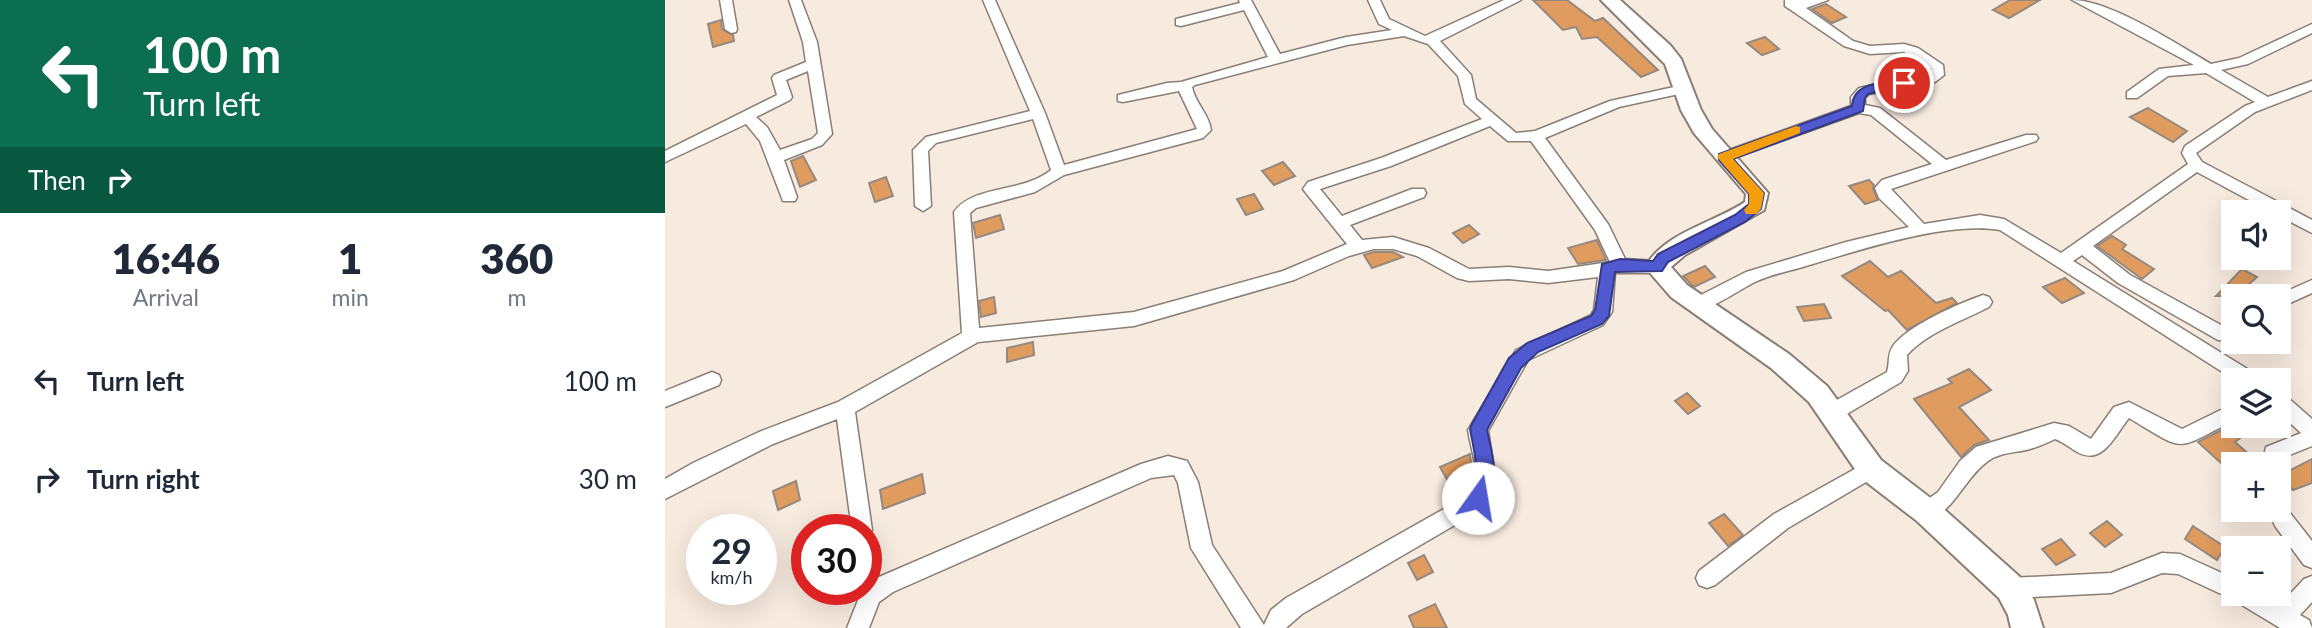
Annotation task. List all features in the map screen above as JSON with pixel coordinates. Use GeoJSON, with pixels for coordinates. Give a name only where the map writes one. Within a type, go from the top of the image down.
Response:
{"type":"FeatureCollection","features":[{"type":"Feature","properties":{"kind":"street"},"geometry":{"type":"LineString","coordinates":[[726,0],[731,29]]}},
{"type":"Feature","properties":{"kind":"street"},"geometry":{"type":"LineString","coordinates":[[776,157],[817,142],[825,134],[810,43],[795,0]]}},
{"type":"Feature","properties":{"kind":"street"},"geometry":{"type":"LineString","coordinates":[[989,0],[1038,113],[1059,171]]}},
{"type":"Feature","properties":{"kind":"street"},"geometry":{"type":"LineString","coordinates":[[1374,0],[1381,18],[1423,40],[1432,40],[1479,15],[1515,0]]}},
{"type":"Feature","properties":{"kind":"street"},"geometry":{"type":"LineString","coordinates":[[1610,0],[1664,49],[1674,62],[1697,122],[1723,157],[1756,193],[1756,205],[1740,219],[1663,258],[1657,267]]}},
{"type":"Feature","properties":{"kind":"street"},"geometry":{"type":"LineString","coordinates":[[1788,2],[1805,5],[1822,0]]}},
{"type":"Feature","properties":{"kind":"street"},"geometry":{"type":"LineString","coordinates":[[2078,0],[2119,18],[2211,68],[2266,102]]}},
{"type":"Feature","properties":{"kind":"street"},"geometry":{"type":"LineString","coordinates":[[1788,2],[1849,43],[1871,49],[1909,47],[1921,52],[1938,68],[1937,75],[1930,79],[1864,91],[1858,97],[1858,108]]}},
{"type":"Feature","properties":{"kind":"street"},"geometry":{"type":"LineString","coordinates":[[1181,22],[1246,3],[1275,58]]}},
{"type":"Feature","properties":{"kind":"street"},"geometry":{"type":"LineString","coordinates":[[2132,95],[2164,72],[2211,68],[2255,56],[2312,28]]}},
{"type":"Feature","properties":{"kind":"street"},"geometry":{"type":"LineString","coordinates":[[1123,98],[1167,87],[1185,86],[1190,82],[1275,58],[1355,39],[1404,32]]}},
{"type":"Feature","properties":{"kind":"street"},"geometry":{"type":"LineString","coordinates":[[1432,40],[1468,81],[1467,95],[1470,101],[1513,138],[1537,136],[1615,104],[1683,89]]}},
{"type":"Feature","properties":{"kind":"street"},"geometry":{"type":"LineString","coordinates":[[665,157],[785,97],[779,78],[813,64]]}},
{"type":"Feature","properties":{"kind":"street"},"geometry":{"type":"LineString","coordinates":[[2312,85],[2266,102],[2226,123],[2190,149],[2189,157],[2196,164],[2312,227]]}},
{"type":"Feature","properties":{"kind":"street"},"geometry":{"type":"LineString","coordinates":[[971,337],[962,212],[970,204],[1039,184],[1053,178],[1059,171],[1198,135],[1204,130],[1204,124],[1185,93],[1185,86]]}},
{"type":"Feature","properties":{"kind":"street"},"geometry":{"type":"LineString","coordinates":[[1723,157],[1866,107],[1875,111],[1945,167]]}},
{"type":"Feature","properties":{"kind":"street"},"geometry":{"type":"LineString","coordinates":[[923,206],[920,149],[923,145],[931,140],[1038,113]]}},
{"type":"Feature","properties":{"kind":"street"},"geometry":{"type":"LineString","coordinates":[[747,118],[754,120],[776,157],[789,197]]}},
{"type":"Feature","properties":{"kind":"street"},"geometry":{"type":"LineString","coordinates":[[1358,246],[1311,189],[1318,182],[1386,162],[1492,120]]}},
{"type":"Feature","properties":{"kind":"street"},"geometry":{"type":"LineString","coordinates":[[1274,628],[1279,618],[1294,606],[1478,498],[1485,487],[1487,472],[1478,429],[1515,363],[1532,348],[1597,320],[1603,312],[1614,266],[1602,229],[1538,142],[1537,136]]}},
{"type":"Feature","properties":{"kind":"street"},"geometry":{"type":"LineString","coordinates":[[1921,230],[1885,194],[1883,188],[1887,184],[2031,138]]}},
{"type":"Feature","properties":{"kind":"street"},"geometry":{"type":"LineString","coordinates":[[2060,262],[2196,164]]}},
{"type":"Feature","properties":{"kind":"street"},"geometry":{"type":"LineString","coordinates":[[1339,223],[1418,193]]}},
{"type":"Feature","properties":{"kind":"street"},"geometry":{"type":"LineString","coordinates":[[1699,304],[1752,276],[1846,248],[1921,230],[1980,221],[1991,222],[2010,229],[2230,368]]}},
{"type":"Feature","properties":{"kind":"street"},"geometry":{"type":"LineString","coordinates":[[665,489],[711,463],[766,438],[845,408],[971,337],[1104,324],[1157,314],[1288,276],[1358,246],[1393,243],[1433,256],[1469,275],[1510,273],[1548,278],[1614,266],[1657,267]]}},
{"type":"Feature","properties":{"kind":"street"},"geometry":{"type":"LineString","coordinates":[[2082,246],[2124,279],[2221,328]]}},
{"type":"Feature","properties":{"kind":"street"},"geometry":{"type":"LineString","coordinates":[[1657,267],[1665,279],[1780,361],[1818,394],[1871,469],[1927,512],[2010,588],[2023,611],[2027,628]]}},
{"type":"Feature","properties":{"kind":"street"},"geometry":{"type":"LineString","coordinates":[[2291,296],[2312,286]]}},
{"type":"Feature","properties":{"kind":"street"},"geometry":{"type":"LineString","coordinates":[[1833,412],[1895,377],[1899,371],[1896,358],[1899,350],[1917,336],[1983,302]]}},
{"type":"Feature","properties":{"kind":"street"},"geometry":{"type":"LineString","coordinates":[[2196,347],[2221,335]]}},
{"type":"Feature","properties":{"kind":"street"},"geometry":{"type":"LineString","coordinates":[[665,399],[712,380]]}},
{"type":"Feature","properties":{"kind":"street"},"geometry":{"type":"LineString","coordinates":[[845,408],[860,514]]}},
{"type":"Feature","properties":{"kind":"street"},"geometry":{"type":"LineString","coordinates":[[1927,512],[1953,489],[1974,459],[1998,447],[2030,441],[2054,431],[2062,432],[2086,447],[2094,447],[2100,443],[2121,413],[2129,410],[2139,413],[2172,436],[2183,438],[2221,418]]}},
{"type":"Feature","properties":{"kind":"street"},"geometry":{"type":"LineString","coordinates":[[2295,417],[2312,431]]}},
{"type":"Feature","properties":{"kind":"street"},"geometry":{"type":"LineString","coordinates":[[2275,452],[2312,437]]}},
{"type":"Feature","properties":{"kind":"street"},"geometry":{"type":"LineString","coordinates":[[882,587],[1148,470],[1168,464],[1180,467],[1188,482],[1202,548],[1254,628]]}},
{"type":"Feature","properties":{"kind":"street"},"geometry":{"type":"LineString","coordinates":[[1707,578],[1781,521],[1871,469]]}},
{"type":"Feature","properties":{"kind":"street"},"geometry":{"type":"LineString","coordinates":[[2284,522],[2312,558]]}},
{"type":"Feature","properties":{"kind":"street"},"geometry":{"type":"LineString","coordinates":[[2010,588],[2112,583],[2162,563],[2180,564],[2221,582]]}},
{"type":"Feature","properties":{"kind":"street"},"geometry":{"type":"LineString","coordinates":[[2263,606],[2292,623],[2312,586]]}},
{"type":"Feature","properties":{"kind":"street"},"geometry":{"type":"LineString","coordinates":[[858,628],[867,605]]}},
{"type":"Feature","properties":{"kind":"building"},"geometry":{"type":"Polygon","coordinates":[[[1533,0],[1567,0],[1595,21],[1603,18],[1658,70],[1641,77],[1597,37],[1582,39],[1576,27],[1563,30],[1533,0]]]}},
{"type":"Feature","properties":{"kind":"building"},"geometry":{"type":"Polygon","coordinates":[[[2010,0],[2040,0],[2009,18],[1993,10],[2010,0]]]}},
{"type":"Feature","properties":{"kind":"building"},"geometry":{"type":"Polygon","coordinates":[[[1826,4],[1846,17],[1832,23],[1812,9],[1826,4]]]}},
{"type":"Feature","properties":{"kind":"building"},"geometry":{"type":"Polygon","coordinates":[[[721,20],[722,29],[733,35],[734,41],[713,47],[708,24],[721,20]]]}},
{"type":"Feature","properties":{"kind":"building"},"geometry":{"type":"Polygon","coordinates":[[[1765,37],[1779,49],[1762,55],[1747,43],[1765,37]]]}},
{"type":"Feature","properties":{"kind":"building"},"geometry":{"type":"Polygon","coordinates":[[[2148,108],[2187,131],[2173,142],[2130,117],[2148,108]]]}},
{"type":"Feature","properties":{"kind":"building"},"geometry":{"type":"Polygon","coordinates":[[[803,156],[816,180],[800,187],[791,161],[803,156]]]}},
{"type":"Feature","properties":{"kind":"building"},"geometry":{"type":"Polygon","coordinates":[[[1283,162],[1295,176],[1274,185],[1262,171],[1283,162]]]}},
{"type":"Feature","properties":{"kind":"building"},"geometry":{"type":"Polygon","coordinates":[[[886,177],[893,196],[875,202],[869,183],[886,177]]]}},
{"type":"Feature","properties":{"kind":"building"},"geometry":{"type":"Polygon","coordinates":[[[1869,180],[1874,185],[1878,200],[1865,204],[1849,186],[1869,180]]]}},
{"type":"Feature","properties":{"kind":"building"},"geometry":{"type":"Polygon","coordinates":[[[1254,194],[1263,209],[1246,215],[1237,199],[1254,194]]]}},
{"type":"Feature","properties":{"kind":"building"},"geometry":{"type":"Polygon","coordinates":[[[1000,215],[1004,229],[976,238],[973,223],[1000,215]]]}},
{"type":"Feature","properties":{"kind":"building"},"geometry":{"type":"Polygon","coordinates":[[[1469,225],[1479,234],[1463,243],[1453,233],[1469,225]]]}},
{"type":"Feature","properties":{"kind":"building"},"geometry":{"type":"Polygon","coordinates":[[[2112,236],[2126,245],[2122,249],[2154,269],[2142,279],[2097,246],[2112,236]]]}},
{"type":"Feature","properties":{"kind":"building"},"geometry":{"type":"Polygon","coordinates":[[[1597,240],[1606,260],[1578,264],[1568,248],[1597,240]]]}},
{"type":"Feature","properties":{"kind":"building"},"geometry":{"type":"Polygon","coordinates":[[[1393,252],[1403,257],[1372,268],[1364,255],[1393,252]]]}},
{"type":"Feature","properties":{"kind":"building"},"geometry":{"type":"Polygon","coordinates":[[[1870,261],[1888,277],[1901,271],[1936,303],[1952,298],[1957,303],[1907,330],[1888,310],[1885,311],[1842,276],[1870,261]]]}},
{"type":"Feature","properties":{"kind":"building"},"geometry":{"type":"Polygon","coordinates":[[[1705,266],[1715,277],[1694,287],[1683,276],[1705,266]]]}},
{"type":"Feature","properties":{"kind":"building"},"geometry":{"type":"Polygon","coordinates":[[[2241,270],[2257,277],[2249,284],[2228,284],[2241,270]]]}},
{"type":"Feature","properties":{"kind":"building"},"geometry":{"type":"Polygon","coordinates":[[[2065,278],[2084,293],[2062,303],[2043,287],[2065,278]]]}},
{"type":"Feature","properties":{"kind":"building"},"geometry":{"type":"Polygon","coordinates":[[[994,297],[996,313],[981,317],[979,301],[994,297]]]}},
{"type":"Feature","properties":{"kind":"building"},"geometry":{"type":"Polygon","coordinates":[[[1824,304],[1831,318],[1804,321],[1797,307],[1824,304]]]}},
{"type":"Feature","properties":{"kind":"building"},"geometry":{"type":"Polygon","coordinates":[[[1033,342],[1034,355],[1007,362],[1007,348],[1033,342]]]}},
{"type":"Feature","properties":{"kind":"building"},"geometry":{"type":"Polygon","coordinates":[[[1969,369],[1991,390],[1959,407],[1989,440],[1974,445],[1961,457],[1914,399],[1952,383],[1948,379],[1969,369]]]}},
{"type":"Feature","properties":{"kind":"building"},"geometry":{"type":"Polygon","coordinates":[[[1687,393],[1700,406],[1688,414],[1675,401],[1687,393]]]}},
{"type":"Feature","properties":{"kind":"building"},"geometry":{"type":"Polygon","coordinates":[[[2221,430],[2221,438],[2240,438],[2235,442],[2246,452],[2221,452],[2221,463],[2198,442],[2221,430]]]}},
{"type":"Feature","properties":{"kind":"building"},"geometry":{"type":"Polygon","coordinates":[[[1470,454],[1472,472],[1449,483],[1440,467],[1470,454]]]}},
{"type":"Feature","properties":{"kind":"building"},"geometry":{"type":"Polygon","coordinates":[[[2312,459],[2312,483],[2293,490],[2291,470],[2312,459]]]}},
{"type":"Feature","properties":{"kind":"building"},"geometry":{"type":"Polygon","coordinates":[[[922,474],[925,493],[883,509],[880,490],[922,474]]]}},
{"type":"Feature","properties":{"kind":"building"},"geometry":{"type":"Polygon","coordinates":[[[796,481],[800,500],[778,510],[773,491],[796,481]]]}},
{"type":"Feature","properties":{"kind":"building"},"geometry":{"type":"Polygon","coordinates":[[[1724,514],[1743,535],[1728,546],[1709,523],[1724,514]]]}},
{"type":"Feature","properties":{"kind":"building"},"geometry":{"type":"Polygon","coordinates":[[[2107,521],[2122,535],[2105,547],[2090,533],[2107,521]]]}},
{"type":"Feature","properties":{"kind":"building"},"geometry":{"type":"Polygon","coordinates":[[[2193,526],[2221,544],[2221,554],[2217,560],[2185,539],[2193,526]]]}},
{"type":"Feature","properties":{"kind":"building"},"geometry":{"type":"Polygon","coordinates":[[[2061,539],[2075,555],[2056,565],[2042,549],[2061,539]]]}},
{"type":"Feature","properties":{"kind":"building"},"geometry":{"type":"Polygon","coordinates":[[[1424,555],[1433,572],[1417,580],[1408,563],[1424,555]]]}},
{"type":"Feature","properties":{"kind":"building"},"geometry":{"type":"Polygon","coordinates":[[[1435,604],[1447,628],[1414,628],[1409,616],[1435,604]]]}},
{"type":"Feature","properties":{"kind":"slow traffic"},"geometry":{"type":"LineString","coordinates":[[1751,210],[1756,205],[1756,193],[1723,157],[1796,130]]}},
{"type":"Feature","properties":{"kind":"route"},"geometry":{"type":"LineString","coordinates":[[1478,498],[1485,487],[1487,472],[1478,429],[1515,363],[1532,348],[1597,320],[1603,312],[1607,268],[1620,265],[1657,267],[1663,258],[1685,244],[1740,219],[1756,205],[1756,193],[1723,157],[1858,108],[1858,97],[1864,91],[1904,83]]}}]}
